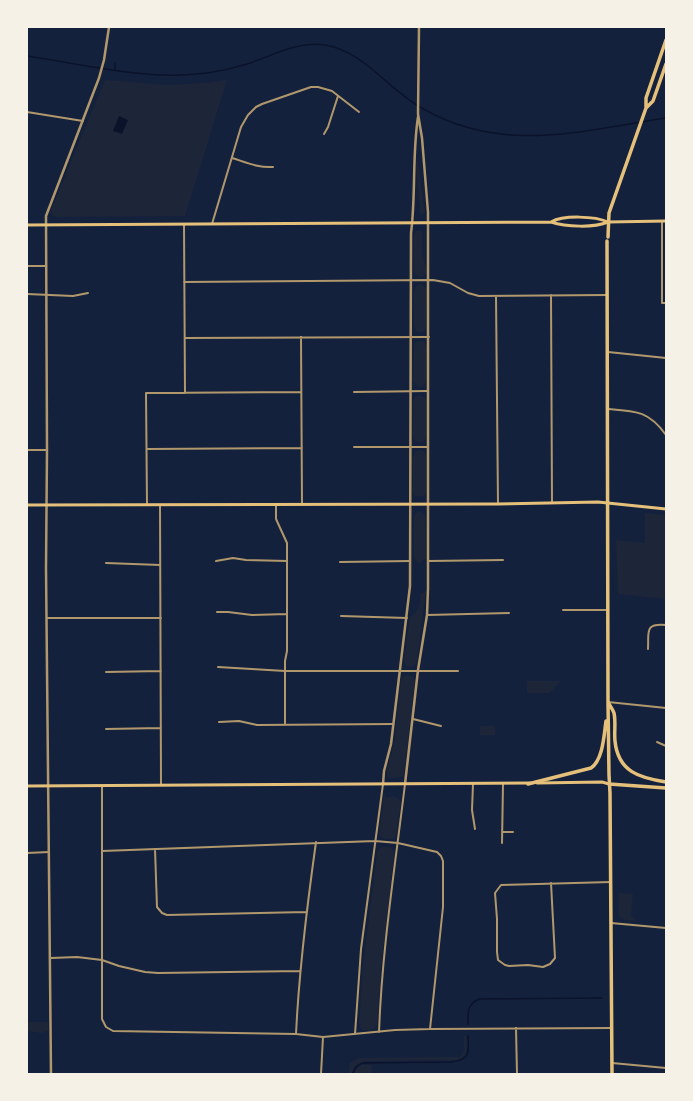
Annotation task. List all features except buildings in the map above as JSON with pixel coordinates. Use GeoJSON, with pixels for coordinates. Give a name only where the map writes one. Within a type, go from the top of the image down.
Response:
{"type":"FeatureCollection","features":[{"type":"Feature","properties":{"kind":"main road"},"geometry":{"type":"LineString","coordinates":[[612,1074],[608,712],[608,222],[609,213],[646,108],[646,98],[666,40]]}},
{"type":"Feature","properties":{"kind":"main road"},"geometry":{"type":"LineString","coordinates":[[646,108],[653,101],[666,64]]}},
{"type":"Feature","properties":{"kind":"main road"},"geometry":{"type":"LineString","coordinates":[[551,222],[558,218],[601,218],[608,222]]}},
{"type":"Feature","properties":{"kind":"main road"},"geometry":{"type":"LineString","coordinates":[[27,224],[551,222],[562,226],[601,225],[608,222],[664,222]]}},
{"type":"Feature","properties":{"kind":"main road"},"geometry":{"type":"LineString","coordinates":[[27,506],[608,503],[666,508]]}},
{"type":"Feature","properties":{"kind":"main road"},"geometry":{"type":"LineString","coordinates":[[608,702],[614,713],[615,742],[622,763],[628,769],[641,777],[666,782]]}},
{"type":"Feature","properties":{"kind":"main road"},"geometry":{"type":"LineString","coordinates":[[528,784],[591,768],[596,765],[599,758],[608,712]]}},
{"type":"Feature","properties":{"kind":"main road"},"geometry":{"type":"LineString","coordinates":[[27,786],[528,784],[602,782],[609,784],[666,788]]}},
{"type":"Feature","properties":{"kind":"street"},"geometry":{"type":"LineString","coordinates":[[51,1074],[47,618],[46,216],[100,77],[109,27]]}},
{"type":"Feature","properties":{"kind":"street"},"geometry":{"type":"LineString","coordinates":[[355,1034],[361,950],[374,840],[384,771],[391,744],[410,586],[412,233],[415,139],[418,114],[419,27]]}},
{"type":"Feature","properties":{"kind":"street"},"geometry":{"type":"LineString","coordinates":[[212,224],[242,123],[256,107],[311,87],[318,87],[326,88],[359,112]]}},
{"type":"Feature","properties":{"kind":"street"},"geometry":{"type":"LineString","coordinates":[[324,134],[328,127],[338,96]]}},
{"type":"Feature","properties":{"kind":"street"},"geometry":{"type":"LineString","coordinates":[[27,112],[83,121]]}},
{"type":"Feature","properties":{"kind":"street"},"geometry":{"type":"LineString","coordinates":[[379,1032],[387,922],[398,843],[418,670],[427,615],[429,561],[428,222],[422,138],[418,114]]}},
{"type":"Feature","properties":{"kind":"street"},"geometry":{"type":"LineString","coordinates":[[232,158],[265,168],[273,167]]}},
{"type":"Feature","properties":{"kind":"street"},"geometry":{"type":"LineString","coordinates":[[664,222],[662,303],[666,303]]}},
{"type":"Feature","properties":{"kind":"street"},"geometry":{"type":"LineString","coordinates":[[184,224],[185,393]]}},
{"type":"Feature","properties":{"kind":"street"},"geometry":{"type":"LineString","coordinates":[[27,266],[46,266]]}},
{"type":"Feature","properties":{"kind":"street"},"geometry":{"type":"LineString","coordinates":[[184,282],[429,280],[450,283],[474,295],[608,295]]}},
{"type":"Feature","properties":{"kind":"street"},"geometry":{"type":"LineString","coordinates":[[27,294],[73,296],[88,293]]}},
{"type":"Feature","properties":{"kind":"street"},"geometry":{"type":"LineString","coordinates":[[496,296],[498,504]]}},
{"type":"Feature","properties":{"kind":"street"},"geometry":{"type":"LineString","coordinates":[[551,296],[552,503]]}},
{"type":"Feature","properties":{"kind":"street"},"geometry":{"type":"LineString","coordinates":[[301,337],[302,504]]}},
{"type":"Feature","properties":{"kind":"street"},"geometry":{"type":"LineString","coordinates":[[185,338],[429,337]]}},
{"type":"Feature","properties":{"kind":"street"},"geometry":{"type":"LineString","coordinates":[[608,352],[666,358]]}},
{"type":"Feature","properties":{"kind":"street"},"geometry":{"type":"LineString","coordinates":[[354,392],[428,391]]}},
{"type":"Feature","properties":{"kind":"street"},"geometry":{"type":"LineString","coordinates":[[147,505],[146,394],[301,392]]}},
{"type":"Feature","properties":{"kind":"street"},"geometry":{"type":"LineString","coordinates":[[608,408],[636,411],[643,414],[655,422],[666,435]]}},
{"type":"Feature","properties":{"kind":"street"},"geometry":{"type":"LineString","coordinates":[[354,447],[428,447]]}},
{"type":"Feature","properties":{"kind":"street"},"geometry":{"type":"LineString","coordinates":[[146,449],[302,448]]}},
{"type":"Feature","properties":{"kind":"street"},"geometry":{"type":"LineString","coordinates":[[27,450],[47,450]]}},
{"type":"Feature","properties":{"kind":"street"},"geometry":{"type":"LineString","coordinates":[[276,504],[276,519],[287,543],[285,724]]}},
{"type":"Feature","properties":{"kind":"street"},"geometry":{"type":"LineString","coordinates":[[160,505],[160,785]]}},
{"type":"Feature","properties":{"kind":"street"},"geometry":{"type":"LineString","coordinates":[[216,561],[233,558],[246,560],[287,561]]}},
{"type":"Feature","properties":{"kind":"street"},"geometry":{"type":"LineString","coordinates":[[429,561],[503,560]]}},
{"type":"Feature","properties":{"kind":"street"},"geometry":{"type":"LineString","coordinates":[[340,562],[411,561]]}},
{"type":"Feature","properties":{"kind":"street"},"geometry":{"type":"LineString","coordinates":[[106,563],[160,565]]}},
{"type":"Feature","properties":{"kind":"street"},"geometry":{"type":"LineString","coordinates":[[563,610],[608,610]]}},
{"type":"Feature","properties":{"kind":"street"},"geometry":{"type":"LineString","coordinates":[[217,612],[287,614]]}},
{"type":"Feature","properties":{"kind":"street"},"geometry":{"type":"LineString","coordinates":[[427,615],[509,613]]}},
{"type":"Feature","properties":{"kind":"street"},"geometry":{"type":"LineString","coordinates":[[341,616],[407,618]]}},
{"type":"Feature","properties":{"kind":"street"},"geometry":{"type":"LineString","coordinates":[[47,618],[161,618]]}},
{"type":"Feature","properties":{"kind":"street"},"geometry":{"type":"LineString","coordinates":[[648,649],[649,630],[652,625],[666,625]]}},
{"type":"Feature","properties":{"kind":"street"},"geometry":{"type":"LineString","coordinates":[[218,667],[285,671],[458,671]]}},
{"type":"Feature","properties":{"kind":"street"},"geometry":{"type":"LineString","coordinates":[[106,672],[161,671]]}},
{"type":"Feature","properties":{"kind":"street"},"geometry":{"type":"LineString","coordinates":[[608,702],[666,708]]}},
{"type":"Feature","properties":{"kind":"street"},"geometry":{"type":"LineString","coordinates":[[413,719],[441,726]]}},
{"type":"Feature","properties":{"kind":"street"},"geometry":{"type":"LineString","coordinates":[[219,722],[240,721],[257,725],[393,724]]}},
{"type":"Feature","properties":{"kind":"street"},"geometry":{"type":"LineString","coordinates":[[106,729],[161,728]]}},
{"type":"Feature","properties":{"kind":"street"},"geometry":{"type":"LineString","coordinates":[[657,742],[666,746]]}},
{"type":"Feature","properties":{"kind":"street"},"geometry":{"type":"LineString","coordinates":[[473,784],[472,810],[475,829]]}},
{"type":"Feature","properties":{"kind":"street"},"geometry":{"type":"LineString","coordinates":[[502,843],[503,784]]}},
{"type":"Feature","properties":{"kind":"street"},"geometry":{"type":"LineString","coordinates":[[102,786],[102,1019],[106,1027],[113,1031],[296,1034],[323,1037],[430,1029],[611,1028]]}},
{"type":"Feature","properties":{"kind":"street"},"geometry":{"type":"LineString","coordinates":[[502,832],[513,832]]}},
{"type":"Feature","properties":{"kind":"street"},"geometry":{"type":"LineString","coordinates":[[102,851],[374,840],[398,843],[437,852],[443,861],[443,907],[430,1029]]}},
{"type":"Feature","properties":{"kind":"street"},"geometry":{"type":"LineString","coordinates":[[296,1034],[306,912],[316,842]]}},
{"type":"Feature","properties":{"kind":"street"},"geometry":{"type":"LineString","coordinates":[[155,849],[157,907],[162,913],[167,915],[306,912]]}},
{"type":"Feature","properties":{"kind":"street"},"geometry":{"type":"LineString","coordinates":[[27,853],[49,852]]}},
{"type":"Feature","properties":{"kind":"street"},"geometry":{"type":"LineString","coordinates":[[551,883],[555,958],[550,964],[543,967],[505,965],[498,960],[495,893],[503,884],[551,883],[610,882]]}},
{"type":"Feature","properties":{"kind":"street"},"geometry":{"type":"LineString","coordinates":[[611,923],[666,928]]}},
{"type":"Feature","properties":{"kind":"street"},"geometry":{"type":"LineString","coordinates":[[51,958],[77,957],[102,960],[144,972],[158,973],[300,971]]}},
{"type":"Feature","properties":{"kind":"street"},"geometry":{"type":"LineString","coordinates":[[516,1028],[517,1074]]}},
{"type":"Feature","properties":{"kind":"street"},"geometry":{"type":"LineString","coordinates":[[321,1074],[323,1037]]}},
{"type":"Feature","properties":{"kind":"street"},"geometry":{"type":"LineString","coordinates":[[612,1063],[666,1068]]}},
{"type":"Feature","properties":{"kind":"shaded area"},"geometry":{"type":"Polygon","coordinates":[[[105,80],[166,85],[227,80],[185,216],[56,217],[52,215],[51,210],[105,80]]]}},
{"type":"Feature","properties":{"kind":"shaded area"},"geometry":{"type":"Polygon","coordinates":[[[119,116],[128,120],[122,134],[113,131],[119,116]]]}},
{"type":"Feature","properties":{"kind":"shaded area"},"geometry":{"type":"Polygon","coordinates":[[[418,161],[425,213],[420,214],[416,162],[418,161]]]}},
{"type":"Feature","properties":{"kind":"shaded area"},"geometry":{"type":"Polygon","coordinates":[[[416,231],[422,231],[422,253],[427,271],[422,277],[417,276],[414,272],[414,235],[416,231]]]}},
{"type":"Feature","properties":{"kind":"shaded area"},"geometry":{"type":"Polygon","coordinates":[[[420,284],[427,290],[426,327],[422,332],[418,332],[414,326],[414,291],[416,286],[420,284]]]}},
{"type":"Feature","properties":{"kind":"shaded area"},"geometry":{"type":"Polygon","coordinates":[[[418,341],[423,341],[427,347],[426,381],[425,384],[420,387],[416,385],[413,380],[414,347],[415,343],[418,341]]]}},
{"type":"Feature","properties":{"kind":"shaded area"},"geometry":{"type":"Polygon","coordinates":[[[419,395],[425,397],[426,401],[426,437],[425,440],[420,443],[415,441],[413,436],[413,401],[415,397],[419,395]]]}},
{"type":"Feature","properties":{"kind":"shaded area"},"geometry":{"type":"Polygon","coordinates":[[[421,450],[426,456],[426,492],[424,496],[415,496],[413,492],[413,457],[416,451],[421,450]]]}},
{"type":"Feature","properties":{"kind":"shaded area"},"geometry":{"type":"Polygon","coordinates":[[[419,511],[425,515],[426,559],[424,559],[420,564],[414,558],[414,516],[419,511]]]}},
{"type":"Feature","properties":{"kind":"shaded area"},"geometry":{"type":"Polygon","coordinates":[[[645,513],[666,515],[666,599],[618,594],[616,540],[645,543],[645,513]]]}},
{"type":"Feature","properties":{"kind":"shaded area"},"geometry":{"type":"Polygon","coordinates":[[[426,589],[417,663],[414,666],[408,667],[404,660],[410,617],[416,612],[419,606],[420,593],[422,594],[426,589]]]}},
{"type":"Feature","properties":{"kind":"shaded area"},"geometry":{"type":"Polygon","coordinates":[[[405,675],[413,676],[415,682],[404,774],[403,777],[391,778],[387,777],[387,770],[394,744],[401,680],[405,675]]]}},
{"type":"Feature","properties":{"kind":"shaded area"},"geometry":{"type":"Polygon","coordinates":[[[527,681],[561,681],[549,693],[527,693],[527,681]]]}},
{"type":"Feature","properties":{"kind":"shaded area"},"geometry":{"type":"Polygon","coordinates":[[[480,726],[495,726],[495,735],[480,735],[480,726]]]}},
{"type":"Feature","properties":{"kind":"shaded area"},"geometry":{"type":"Polygon","coordinates":[[[384,794],[386,798],[394,796],[401,801],[396,835],[392,839],[383,838],[379,835],[384,794]]]}},
{"type":"Feature","properties":{"kind":"shaded area"},"geometry":{"type":"Polygon","coordinates":[[[381,847],[390,848],[393,850],[394,854],[381,967],[377,1024],[374,1029],[365,1030],[361,1029],[359,1024],[363,967],[377,852],[381,847]]]}},
{"type":"Feature","properties":{"kind":"shaded area"},"geometry":{"type":"Polygon","coordinates":[[[618,893],[633,894],[631,917],[635,918],[635,921],[623,920],[619,916],[618,893]]]}},
{"type":"Feature","properties":{"kind":"shaded area"},"geometry":{"type":"Polygon","coordinates":[[[27,1022],[48,1022],[48,1031],[41,1033],[27,1031],[27,1022]]]}},
{"type":"Feature","properties":{"kind":"shaded area"},"geometry":{"type":"Polygon","coordinates":[[[464,1036],[466,1036],[466,1051],[460,1059],[366,1061],[356,1065],[351,1074],[348,1074],[350,1063],[359,1058],[460,1057],[464,1051],[464,1036]]]}},
{"type":"Feature","properties":{"kind":"shaded area"},"geometry":{"type":"Polygon","coordinates":[[[361,1065],[372,1065],[371,1074],[354,1074],[361,1065]]]}},
{"type":"Feature","properties":{"kind":"waterway"},"geometry":{"type":"LineString","coordinates":[[27,56],[140,74],[184,75],[207,73],[232,68],[295,47],[315,44],[339,49],[351,55],[363,62],[420,107],[450,122],[480,131],[510,135],[571,133],[666,118]]}},
{"type":"Feature","properties":{"kind":"waterway"},"geometry":{"type":"LineString","coordinates":[[115,63],[115,70]]}},
{"type":"Feature","properties":{"kind":"waterway"},"geometry":{"type":"LineString","coordinates":[[468,1024],[468,1013],[470,1006],[479,999],[602,998]]}},
{"type":"Feature","properties":{"kind":"waterway"},"geometry":{"type":"LineString","coordinates":[[352,1074],[356,1067],[362,1063],[457,1061],[467,1055],[468,1036]]}}]}
